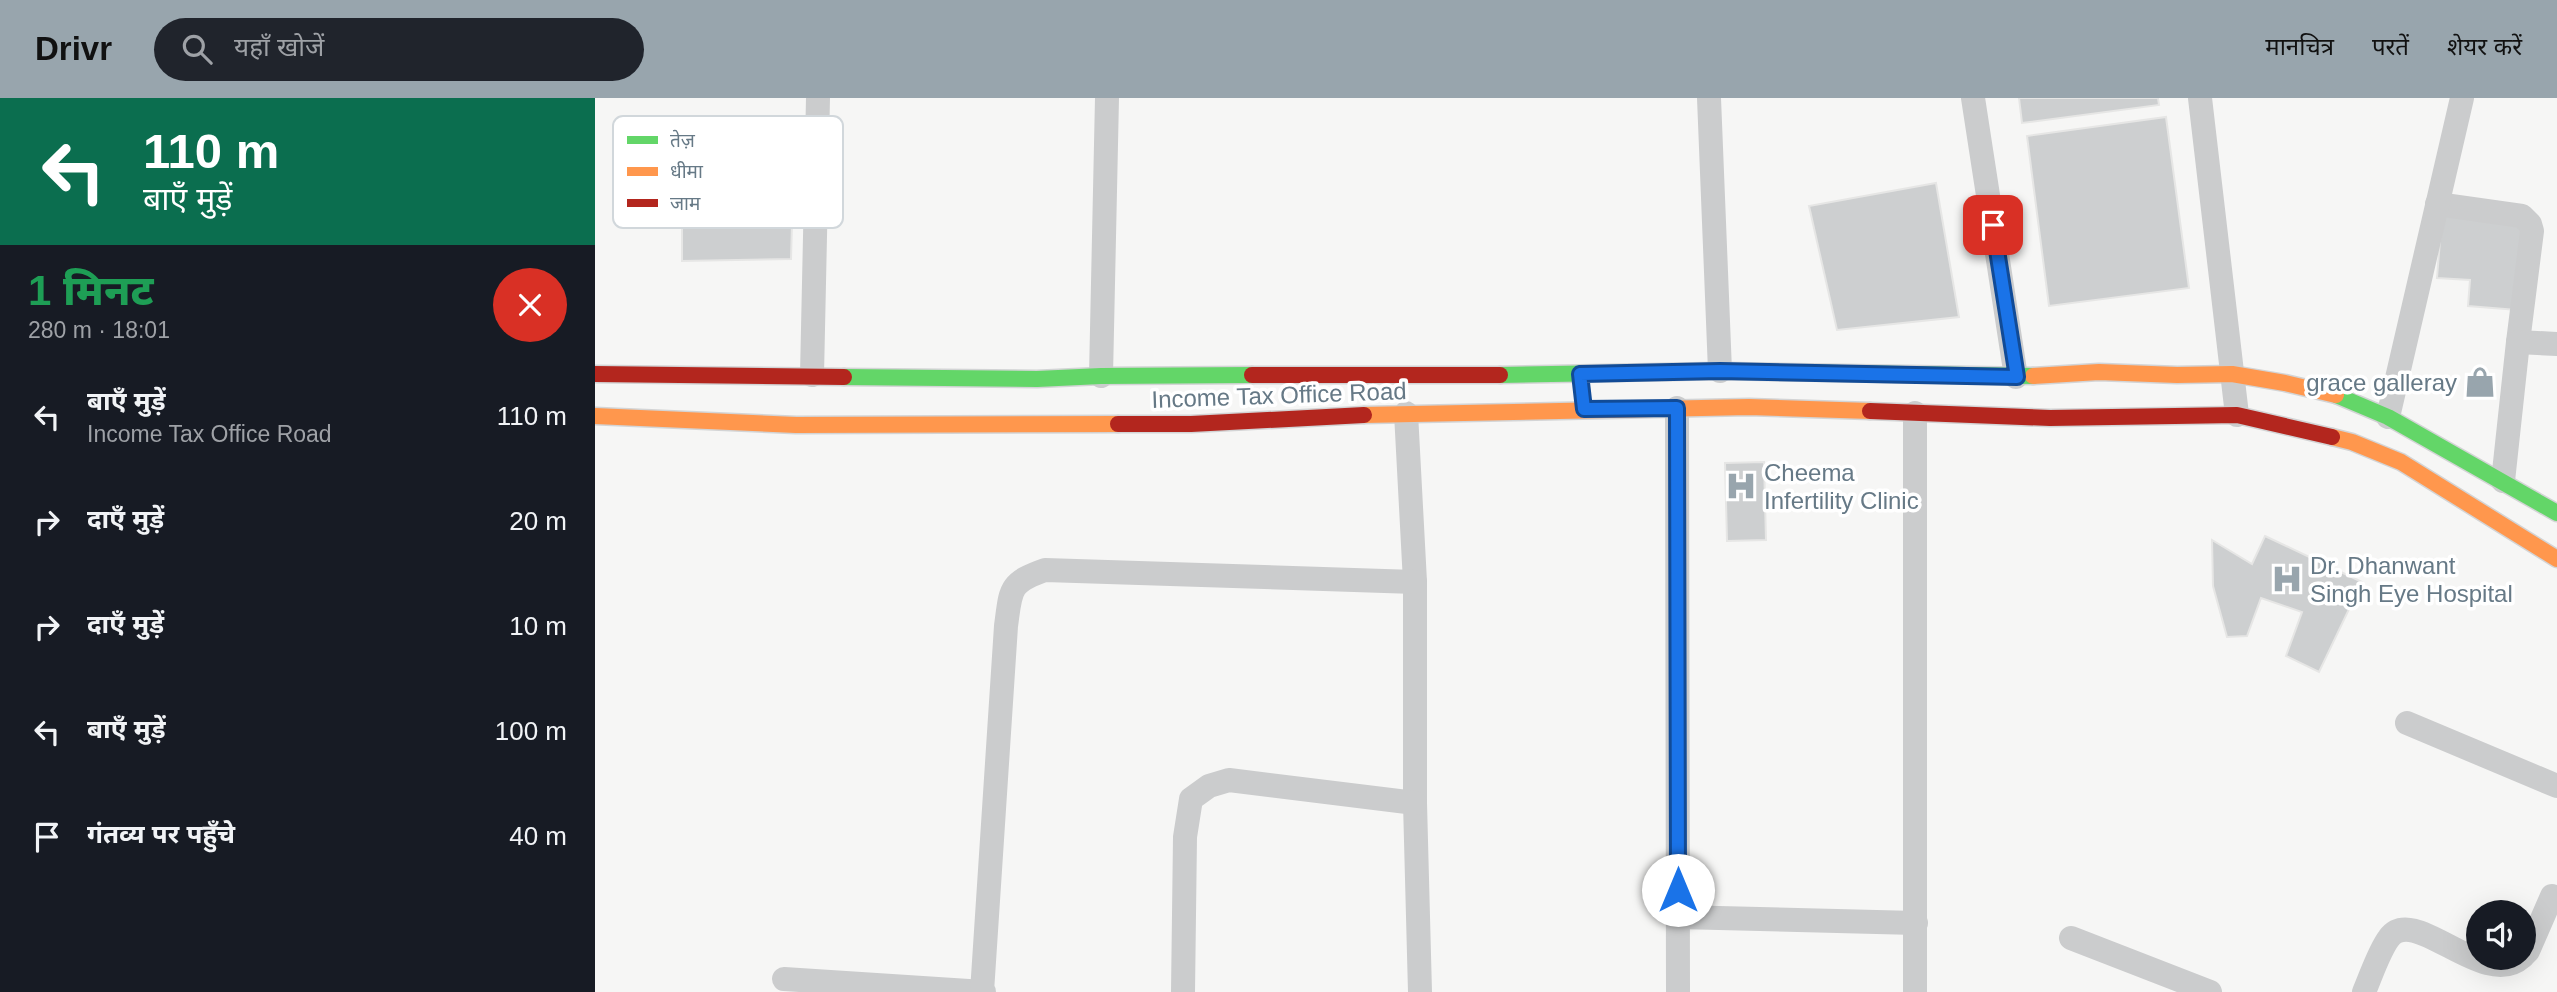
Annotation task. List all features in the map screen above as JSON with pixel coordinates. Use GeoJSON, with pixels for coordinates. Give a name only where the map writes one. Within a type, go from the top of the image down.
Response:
{"type":"FeatureCollection","features":[{"type":"Feature","properties":{"kind":"main road"},"geometry":{"type":"LineString","coordinates":[[595,374],[1037,379],[1101,376],[1582,392],[1720,371],[2017,377],[2099,372],[2232,374],[2342,397],[2388,417],[2557,513]]}},
{"type":"Feature","properties":{"kind":"main road","name":"Income Tax Office Road"},"geometry":{"type":"LineString","coordinates":[[595,416],[796,425],[1191,424],[1406,413],[1582,392],[1677,408],[1749,407],[2050,418],[2237,415],[2352,442],[2401,462],[2557,559]]}},
{"type":"Feature","properties":{"kind":"street"},"geometry":{"type":"LineString","coordinates":[[818,98],[818,116]]}},
{"type":"Feature","properties":{"kind":"street"},"geometry":{"type":"LineString","coordinates":[[1101,376],[1107,98]]}},
{"type":"Feature","properties":{"kind":"street"},"geometry":{"type":"LineString","coordinates":[[1709,98],[1720,371]]}},
{"type":"Feature","properties":{"kind":"street"},"geometry":{"type":"LineString","coordinates":[[1973,98],[2017,377]]}},
{"type":"Feature","properties":{"kind":"street"},"geometry":{"type":"LineString","coordinates":[[2200,98],[2237,415]]}},
{"type":"Feature","properties":{"kind":"street"},"geometry":{"type":"LineString","coordinates":[[2388,417],[2462,98]]}},
{"type":"Feature","properties":{"kind":"street"},"geometry":{"type":"LineString","coordinates":[[2437,204],[2522,216],[2530,224],[2532,231],[2503,481]]}},
{"type":"Feature","properties":{"kind":"street"},"geometry":{"type":"LineString","coordinates":[[812,375],[815,228]]}},
{"type":"Feature","properties":{"kind":"street"},"geometry":{"type":"LineString","coordinates":[[2518,342],[2557,344]]}},
{"type":"Feature","properties":{"kind":"street"},"geometry":{"type":"LineString","coordinates":[[1677,408],[1678,992]]}},
{"type":"Feature","properties":{"kind":"street"},"geometry":{"type":"LineString","coordinates":[[1406,413],[1416,582],[1415,803],[1420,992]]}},
{"type":"Feature","properties":{"kind":"street"},"geometry":{"type":"LineString","coordinates":[[1915,413],[1915,992]]}},
{"type":"Feature","properties":{"kind":"street"},"geometry":{"type":"LineString","coordinates":[[784,979],[983,992],[1006,626],[1011,594],[1021,579],[1045,570],[1416,582]]}},
{"type":"Feature","properties":{"kind":"street"},"geometry":{"type":"LineString","coordinates":[[2407,723],[2557,786]]}},
{"type":"Feature","properties":{"kind":"street"},"geometry":{"type":"LineString","coordinates":[[1183,992],[1185,838],[1191,799],[1209,786],[1230,780],[1415,803]]}},
{"type":"Feature","properties":{"kind":"street"},"geometry":{"type":"LineString","coordinates":[[2536,934],[2555,893]]}},
{"type":"Feature","properties":{"kind":"street"},"geometry":{"type":"LineString","coordinates":[[1678,917],[1916,923]]}},
{"type":"Feature","properties":{"kind":"street"},"geometry":{"type":"LineString","coordinates":[[2364,992],[2389,937],[2401,929],[2414,930],[2466,955]]}},
{"type":"Feature","properties":{"kind":"street"},"geometry":{"type":"LineString","coordinates":[[2071,937],[2210,992]]}},
{"type":"Feature","properties":{"kind":"building"},"geometry":{"type":"Polygon","coordinates":[[[2019,98],[2158,98],[2159,105],[2022,123],[2019,98]]]}},
{"type":"Feature","properties":{"kind":"building"},"geometry":{"type":"Polygon","coordinates":[[[2166,117],[2189,288],[2049,306],[2027,136],[2166,117]]]}},
{"type":"Feature","properties":{"kind":"building"},"geometry":{"type":"Polygon","coordinates":[[[1936,183],[1959,317],[1837,330],[1809,206],[1936,183]]]}},
{"type":"Feature","properties":{"kind":"building"},"geometry":{"type":"Polygon","coordinates":[[[2442,215],[2524,222],[2517,310],[2468,306],[2470,280],[2437,278],[2442,215]]]}},
{"type":"Feature","properties":{"kind":"building"},"geometry":{"type":"Polygon","coordinates":[[[682,228],[792,228],[791,259],[682,261],[682,228]]]}},
{"type":"Feature","properties":{"kind":"building"},"geometry":{"type":"Polygon","coordinates":[[[1764,462],[1766,540],[1727,541],[1725,463],[1764,462]]]}},
{"type":"Feature","properties":{"kind":"building"},"geometry":{"type":"Polygon","coordinates":[[[2265,536],[2362,582],[2319,672],[2286,656],[2302,612],[2261,598],[2247,636],[2227,637],[2213,586],[2212,540],[2252,564],[2265,536]]]}},
{"type":"Feature","properties":{"kind":"traffic: fast"},"geometry":{"type":"LineString","coordinates":[[1500,375],[1720,371],[2033,376]]}},
{"type":"Feature","properties":{"kind":"traffic: fast"},"geometry":{"type":"LineString","coordinates":[[844,377],[1037,379],[1252,375]]}},
{"type":"Feature","properties":{"kind":"traffic: fast"},"geometry":{"type":"LineString","coordinates":[[2336,395],[2388,417],[2557,513]]}},
{"type":"Feature","properties":{"kind":"traffic: slow"},"geometry":{"type":"LineString","coordinates":[[2033,376],[2099,372],[2232,374],[2336,395]]}},
{"type":"Feature","properties":{"kind":"traffic: slow"},"geometry":{"type":"LineString","coordinates":[[1364,415],[1749,407],[1870,411]]}},
{"type":"Feature","properties":{"kind":"traffic: slow"},"geometry":{"type":"LineString","coordinates":[[595,416],[796,425],[1118,424]]}},
{"type":"Feature","properties":{"kind":"traffic: slow"},"geometry":{"type":"LineString","coordinates":[[2332,437],[2352,442],[2401,462],[2557,559]]}},
{"type":"Feature","properties":{"kind":"traffic: jam"},"geometry":{"type":"LineString","coordinates":[[595,374],[844,377]]}},
{"type":"Feature","properties":{"kind":"traffic: jam"},"geometry":{"type":"LineString","coordinates":[[1252,375],[1500,375]]}},
{"type":"Feature","properties":{"kind":"traffic: jam"},"geometry":{"type":"LineString","coordinates":[[1870,411],[2050,418],[2237,415],[2332,437]]}},
{"type":"Feature","properties":{"kind":"traffic: jam"},"geometry":{"type":"LineString","coordinates":[[1118,424],[1191,424],[1364,415]]}},
{"type":"Feature","properties":{"kind":"place","name":"grace galleray"},"geometry":{"type":"Point","coordinates":[2480,382]}},
{"type":"Feature","properties":{"kind":"place","name":"Cheema Infertility Clinic"},"geometry":{"type":"Point","coordinates":[1741,486]}},
{"type":"Feature","properties":{"kind":"place","name":"Dr. Dhanwant Singh Eye Hospital"},"geometry":{"type":"Point","coordinates":[2287,579]}},
{"type":"Feature","properties":{"kind":"route"},"geometry":{"type":"LineString","coordinates":[[1678,890],[1677,408],[1584,409],[1580,374],[1720,371],[2017,377],[1993,225]]}}]}
